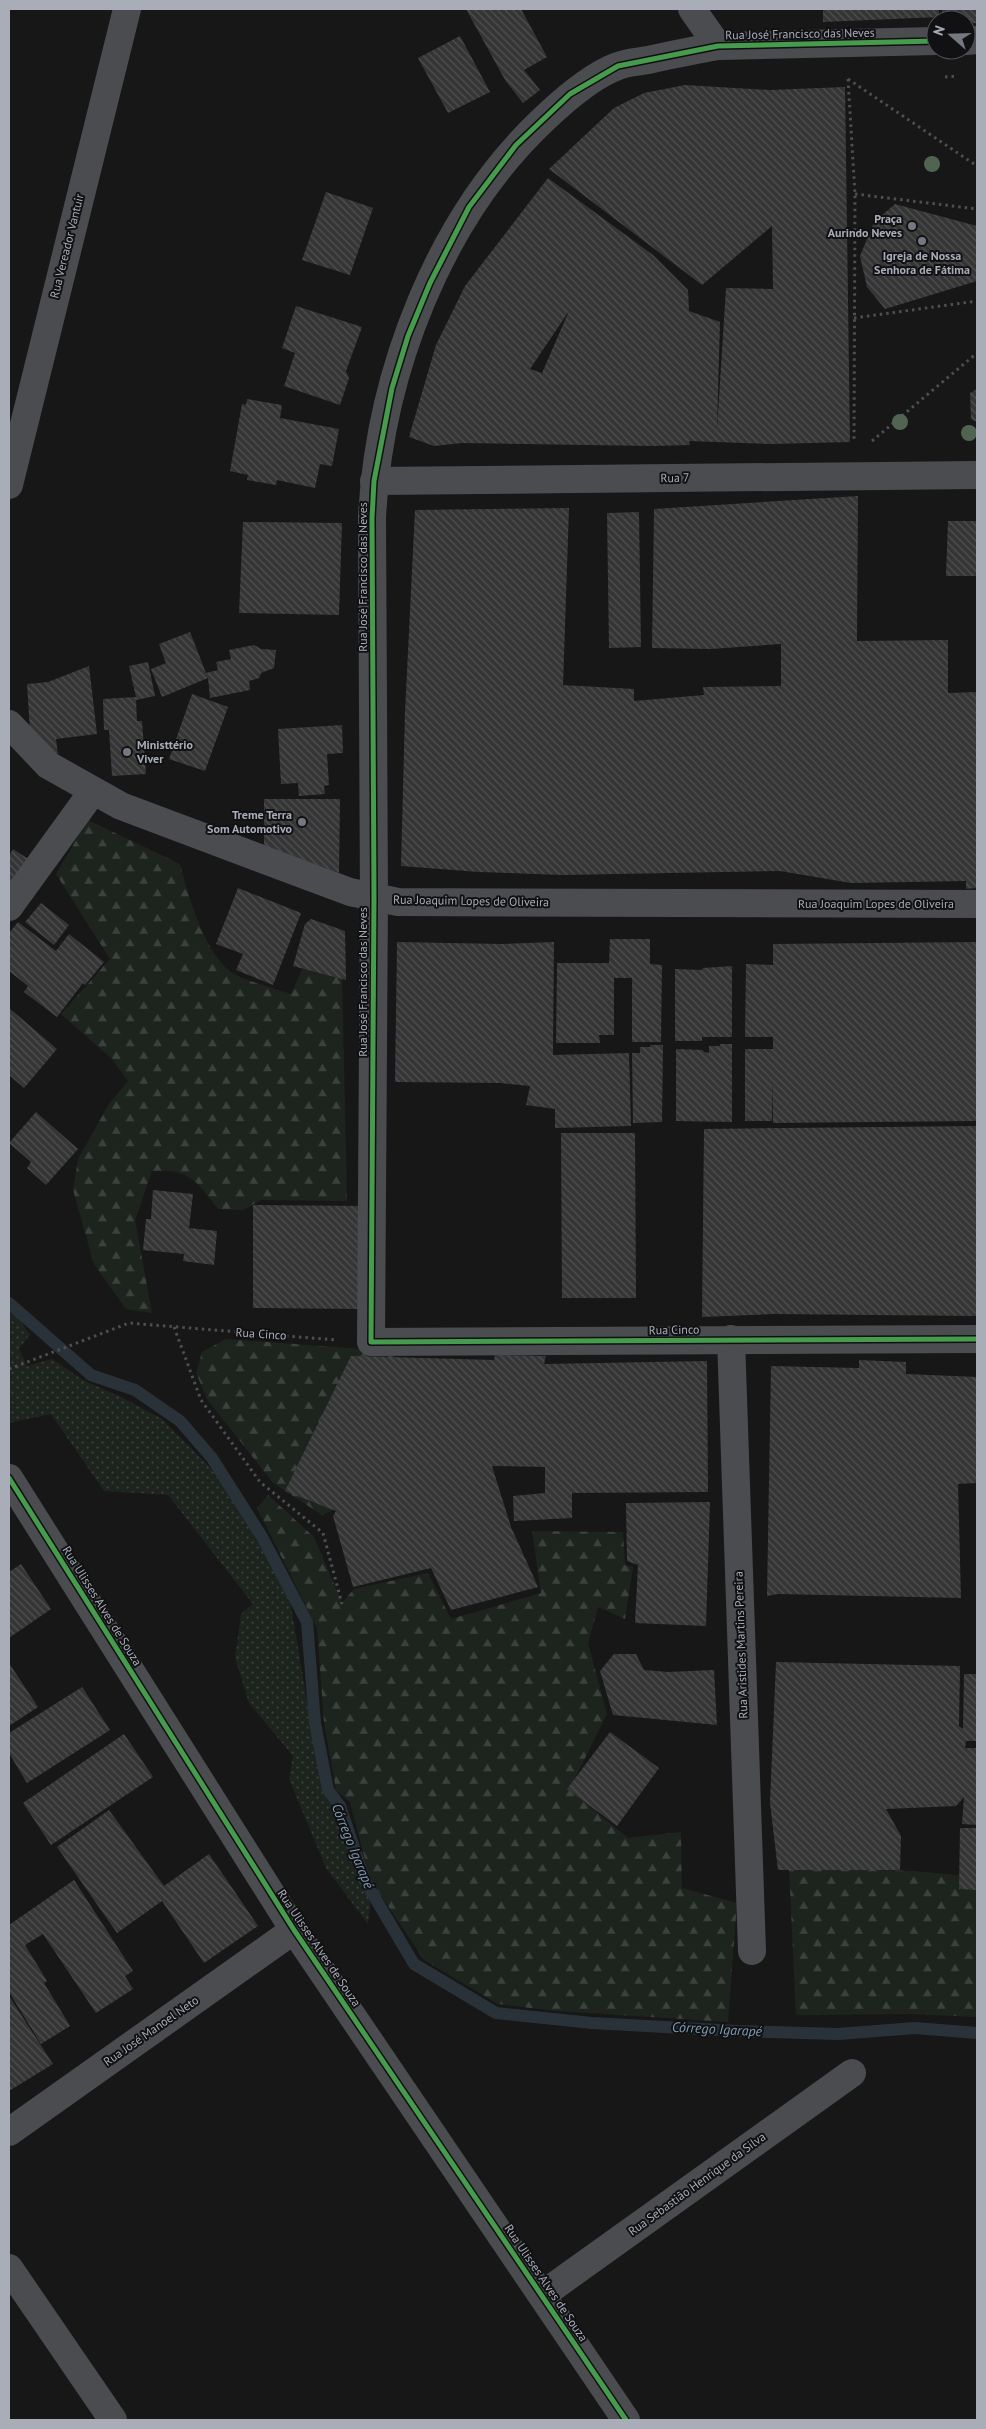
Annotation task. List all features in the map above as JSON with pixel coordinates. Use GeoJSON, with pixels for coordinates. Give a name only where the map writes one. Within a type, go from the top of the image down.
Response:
{"type":"FeatureCollection","features":[{"type":"Feature","properties":{"kind":"street","name":"Rua Vereador Vantuir"},"geometry":{"type":"LineString","coordinates":[[9,485],[126,9]]}},
{"type":"Feature","properties":{"kind":"street"},"geometry":{"type":"LineString","coordinates":[[692,9],[718,46]]}},
{"type":"Feature","properties":{"kind":"street","name":"Rua José Francisco das Neves"},"geometry":{"type":"LineString","coordinates":[[372,1342],[374,898],[372,518],[374,482],[392,388],[408,336],[430,283],[469,208],[516,145],[570,94],[618,66],[718,46],[926,41]]}},
{"type":"Feature","properties":{"kind":"street","name":"Rua 7"},"geometry":{"type":"LineString","coordinates":[[374,482],[977,475]]}},
{"type":"Feature","properties":{"kind":"street","name":"Rua Joaquim Lopes de Oliveira"},"geometry":{"type":"LineString","coordinates":[[9,724],[48,765],[121,806],[350,892],[374,898],[408,902],[977,904]]}},
{"type":"Feature","properties":{"kind":"street"},"geometry":{"type":"LineString","coordinates":[[9,907],[93,791]]}},
{"type":"Feature","properties":{"kind":"street","name":"Rua Aristides Martins Pereira"},"geometry":{"type":"LineString","coordinates":[[731,1339],[752,1951]]}},
{"type":"Feature","properties":{"kind":"street","name":"Rua Cinco"},"geometry":{"type":"LineString","coordinates":[[372,1342],[977,1339]]}},
{"type":"Feature","properties":{"kind":"street","name":"Rua Ulisses Alves de Souza"},"geometry":{"type":"LineString","coordinates":[[9,1478],[294,1930],[626,2420]]}},
{"type":"Feature","properties":{"kind":"street","name":"Rua José Manoel Neto"},"geometry":{"type":"LineString","coordinates":[[9,2132],[294,1930]]}},
{"type":"Feature","properties":{"kind":"street","name":"Rua Sebastião Henrique da Silva"},"geometry":{"type":"LineString","coordinates":[[542,2296],[852,2073]]}},
{"type":"Feature","properties":{"kind":"street"},"geometry":{"type":"LineString","coordinates":[[9,2268],[113,2420]]}},
{"type":"Feature","properties":{"kind":"path"},"geometry":{"type":"LineString","coordinates":[[937,77],[967,76]]}},
{"type":"Feature","properties":{"kind":"path"},"geometry":{"type":"LineString","coordinates":[[848,79],[858,79]]}},
{"type":"Feature","properties":{"kind":"path"},"geometry":{"type":"LineString","coordinates":[[848,79],[977,166]]}},
{"type":"Feature","properties":{"kind":"path"},"geometry":{"type":"LineString","coordinates":[[848,79],[855,194],[854,445]]}},
{"type":"Feature","properties":{"kind":"path"},"geometry":{"type":"LineString","coordinates":[[855,194],[977,209]]}},
{"type":"Feature","properties":{"kind":"path"},"geometry":{"type":"LineString","coordinates":[[854,318],[977,301]]}},
{"type":"Feature","properties":{"kind":"path"},"geometry":{"type":"LineString","coordinates":[[870,442],[977,353]]}},
{"type":"Feature","properties":{"kind":"path"},"geometry":{"type":"LineString","coordinates":[[174,1327],[201,1400],[260,1482],[323,1533],[342,1604]]}},
{"type":"Feature","properties":{"kind":"green space"},"geometry":{"type":"Polygon","coordinates":[[[88,820],[180,864],[193,909],[207,941],[225,967],[236,975],[291,994],[304,965],[342,976],[347,1201],[261,1200],[243,1210],[218,1209],[198,1184],[191,1179],[176,1172],[152,1171],[135,1220],[152,1313],[126,1309],[94,1264],[73,1190],[78,1159],[109,1104],[128,1081],[112,1059],[61,1014],[110,959],[56,874],[88,820]]]}},
{"type":"Feature","properties":{"kind":"green space"},"geometry":{"type":"Polygon","coordinates":[[[9,1312],[17,1316],[30,1335],[19,1348],[27,1366],[52,1359],[83,1380],[121,1397],[162,1419],[213,1470],[248,1525],[290,1600],[322,1791],[334,1806],[371,1899],[368,1924],[326,1868],[289,1779],[293,1756],[249,1703],[235,1658],[241,1614],[253,1604],[168,1495],[104,1491],[51,1414],[9,1423],[9,1312]]]}},
{"type":"Feature","properties":{"kind":"green space"},"geometry":{"type":"Polygon","coordinates":[[[226,1339],[363,1349],[446,1370],[394,1485],[322,1515],[273,1483],[207,1399],[196,1373],[202,1352],[226,1339]]]}},
{"type":"Feature","properties":{"kind":"green space"},"geometry":{"type":"Polygon","coordinates":[[[268,1495],[314,1537],[342,1603],[354,1589],[428,1573],[451,1619],[541,1593],[532,1531],[623,1532],[625,1565],[633,1567],[625,1619],[598,1607],[588,1643],[607,1714],[569,1790],[628,1838],[681,1832],[682,1888],[737,1903],[728,2022],[556,2011],[498,2004],[424,1960],[370,1879],[350,1802],[336,1790],[324,1723],[317,1628],[257,1508],[268,1495]]]}},
{"type":"Feature","properties":{"kind":"green space"},"geometry":{"type":"Polygon","coordinates":[[[789,1868],[914,1871],[977,1877],[977,2017],[912,2014],[796,2015],[789,1868]]]}},
{"type":"Feature","properties":{"kind":"building"},"geometry":{"type":"Polygon","coordinates":[[[466,9],[521,9],[547,57],[524,70],[540,90],[523,103],[505,80],[466,9]]]}},
{"type":"Feature","properties":{"kind":"building"},"geometry":{"type":"Polygon","coordinates":[[[823,9],[939,9],[926,10],[926,18],[823,22],[823,9]]]}},
{"type":"Feature","properties":{"kind":"building"},"geometry":{"type":"Polygon","coordinates":[[[977,9],[977,23],[976,10],[942,10],[977,9]]]}},
{"type":"Feature","properties":{"kind":"building"},"geometry":{"type":"Polygon","coordinates":[[[460,36],[490,92],[448,113],[418,58],[460,36]]]}},
{"type":"Feature","properties":{"kind":"building"},"geometry":{"type":"Polygon","coordinates":[[[685,85],[770,90],[845,87],[850,442],[771,444],[689,441],[690,445],[652,446],[462,443],[434,446],[409,437],[436,345],[465,286],[548,178],[653,255],[688,290],[689,311],[720,322],[717,429],[726,288],[773,289],[772,226],[702,285],[549,169],[614,108],[644,93],[685,85]],[[569,311],[530,369],[542,373],[569,311]]]}},
{"type":"Feature","properties":{"kind":"building"},"geometry":{"type":"Polygon","coordinates":[[[326,192],[373,208],[350,275],[302,260],[326,192]]]}},
{"type":"Feature","properties":{"kind":"building","name":"Igreja de Nossa Senhora de Fátima"},"geometry":{"type":"Polygon","coordinates":[[[895,204],[977,226],[977,281],[885,309],[867,287],[860,256],[874,222],[895,204]]]}},
{"type":"Feature","properties":{"kind":"building"},"geometry":{"type":"Polygon","coordinates":[[[296,306],[362,327],[346,371],[349,378],[340,405],[284,386],[295,353],[282,348],[296,306]]]}},
{"type":"Feature","properties":{"kind":"building"},"geometry":{"type":"Polygon","coordinates":[[[977,389],[977,422],[971,419],[970,393],[977,389]]]}},
{"type":"Feature","properties":{"kind":"building"},"geometry":{"type":"Polygon","coordinates":[[[247,399],[282,405],[280,418],[339,429],[332,466],[320,464],[315,488],[277,480],[276,485],[247,480],[248,475],[230,471],[242,404],[246,405],[247,399]]]}},
{"type":"Feature","properties":{"kind":"building"},"geometry":{"type":"Polygon","coordinates":[[[858,496],[857,641],[948,640],[948,693],[977,692],[977,888],[966,889],[966,881],[851,883],[780,871],[563,875],[479,872],[401,866],[405,712],[415,510],[569,508],[563,685],[634,689],[634,701],[704,695],[703,687],[781,686],[781,644],[711,649],[652,648],[654,509],[858,496]]]}},
{"type":"Feature","properties":{"kind":"building"},"geometry":{"type":"Polygon","coordinates":[[[639,512],[641,647],[609,648],[607,513],[639,512]]]}},
{"type":"Feature","properties":{"kind":"building"},"geometry":{"type":"Polygon","coordinates":[[[948,521],[977,521],[977,576],[946,576],[948,521]]]}},
{"type":"Feature","properties":{"kind":"building"},"geometry":{"type":"Polygon","coordinates":[[[243,522],[342,523],[339,615],[239,613],[243,522]]]}},
{"type":"Feature","properties":{"kind":"building"},"geometry":{"type":"Polygon","coordinates":[[[190,632],[206,673],[218,670],[216,662],[231,659],[229,650],[254,645],[261,649],[276,650],[274,668],[261,673],[259,678],[249,681],[250,690],[210,698],[208,678],[162,697],[151,669],[166,663],[159,644],[190,632]]]}},
{"type":"Feature","properties":{"kind":"building","name":"Ministtério Viver"},"geometry":{"type":"Polygon","coordinates":[[[148,662],[155,696],[136,700],[137,721],[142,721],[146,774],[112,776],[109,730],[104,730],[103,699],[136,697],[129,666],[148,662]]]}},
{"type":"Feature","properties":{"kind":"building"},"geometry":{"type":"Polygon","coordinates":[[[89,666],[97,734],[56,739],[58,755],[30,731],[27,684],[48,682],[89,666]]]}},
{"type":"Feature","properties":{"kind":"building"},"geometry":{"type":"Polygon","coordinates":[[[192,694],[228,707],[205,771],[169,759],[192,694]]]}},
{"type":"Feature","properties":{"kind":"building"},"geometry":{"type":"Polygon","coordinates":[[[342,725],[343,753],[327,754],[329,785],[324,786],[325,794],[299,796],[298,783],[281,784],[278,729],[342,725]]]}},
{"type":"Feature","properties":{"kind":"building","name":"Treme Terra Som Automotivo"},"geometry":{"type":"Polygon","coordinates":[[[264,799],[340,799],[339,873],[264,845],[264,799]]]}},
{"type":"Feature","properties":{"kind":"building"},"geometry":{"type":"Polygon","coordinates":[[[13,849],[33,862],[9,894],[9,856],[13,849]]]}},
{"type":"Feature","properties":{"kind":"building"},"geometry":{"type":"Polygon","coordinates":[[[238,888],[301,913],[273,985],[236,970],[243,954],[216,944],[238,888]]]}},
{"type":"Feature","properties":{"kind":"building"},"geometry":{"type":"Polygon","coordinates":[[[41,903],[69,925],[54,945],[25,922],[41,903]]]}},
{"type":"Feature","properties":{"kind":"building"},"geometry":{"type":"Polygon","coordinates":[[[311,919],[345,931],[346,980],[293,966],[305,924],[311,919]]]}},
{"type":"Feature","properties":{"kind":"building"},"geometry":{"type":"Polygon","coordinates":[[[18,922],[56,951],[69,934],[104,962],[85,985],[83,983],[57,1017],[24,992],[28,986],[9,971],[9,933],[18,922]]]}},
{"type":"Feature","properties":{"kind":"building"},"geometry":{"type":"Polygon","coordinates":[[[610,939],[650,939],[650,964],[662,965],[661,1042],[632,1042],[632,978],[614,978],[614,1035],[599,1035],[600,1043],[556,1043],[557,963],[609,963],[610,939]]]}},
{"type":"Feature","properties":{"kind":"building"},"geometry":{"type":"Polygon","coordinates":[[[397,942],[502,944],[554,942],[553,1055],[629,1053],[631,1126],[555,1128],[555,1109],[526,1105],[530,1086],[501,1083],[395,1082],[397,942]]]}},
{"type":"Feature","properties":{"kind":"building"},"geometry":{"type":"Polygon","coordinates":[[[977,942],[977,1121],[773,1123],[772,1077],[772,1121],[745,1121],[745,1049],[773,1049],[773,1037],[745,1037],[746,964],[773,965],[773,944],[977,942]]]}},
{"type":"Feature","properties":{"kind":"building"},"geometry":{"type":"Polygon","coordinates":[[[732,966],[732,1037],[702,1037],[702,1041],[675,1041],[675,969],[702,970],[703,968],[732,966]]]}},
{"type":"Feature","properties":{"kind":"building"},"geometry":{"type":"Polygon","coordinates":[[[9,1008],[57,1049],[24,1088],[9,1075],[9,1008]]]}},
{"type":"Feature","properties":{"kind":"building"},"geometry":{"type":"Polygon","coordinates":[[[720,1044],[732,1044],[732,1122],[676,1121],[676,1049],[703,1050],[709,1053],[709,1046],[720,1046],[720,1044]]]}},
{"type":"Feature","properties":{"kind":"building"},"geometry":{"type":"Polygon","coordinates":[[[650,1045],[663,1045],[662,1122],[633,1123],[632,1053],[640,1053],[640,1047],[651,1047],[650,1045]]]}},
{"type":"Feature","properties":{"kind":"building"},"geometry":{"type":"Polygon","coordinates":[[[36,1112],[78,1149],[46,1185],[27,1168],[31,1162],[9,1143],[36,1112]]]}},
{"type":"Feature","properties":{"kind":"building"},"geometry":{"type":"Polygon","coordinates":[[[977,1126],[977,1316],[774,1314],[702,1317],[704,1129],[977,1126]]]}},
{"type":"Feature","properties":{"kind":"building"},"geometry":{"type":"Polygon","coordinates":[[[561,1133],[635,1133],[636,1298],[562,1298],[561,1133]]]}},
{"type":"Feature","properties":{"kind":"building"},"geometry":{"type":"Polygon","coordinates":[[[153,1190],[193,1194],[189,1228],[217,1231],[214,1265],[183,1261],[184,1254],[143,1250],[146,1219],[151,1219],[153,1190]]]}},
{"type":"Feature","properties":{"kind":"building"},"geometry":{"type":"Polygon","coordinates":[[[253,1205],[365,1206],[364,1309],[253,1308],[253,1205]]]}},
{"type":"Feature","properties":{"kind":"building"},"geometry":{"type":"Polygon","coordinates":[[[495,1355],[546,1356],[544,1364],[707,1361],[708,1492],[572,1493],[572,1518],[514,1521],[513,1496],[545,1493],[545,1467],[492,1466],[511,1527],[538,1587],[451,1610],[431,1568],[353,1587],[333,1516],[336,1511],[285,1491],[351,1356],[494,1360],[495,1355]]]}},
{"type":"Feature","properties":{"kind":"building"},"geometry":{"type":"Polygon","coordinates":[[[859,1360],[906,1362],[906,1374],[977,1377],[977,1483],[958,1484],[961,1598],[778,1594],[767,1596],[771,1366],[859,1368],[859,1360]]]}},
{"type":"Feature","properties":{"kind":"building"},"geometry":{"type":"Polygon","coordinates":[[[710,1502],[706,1626],[635,1623],[638,1565],[627,1561],[626,1503],[710,1502]]]}},
{"type":"Feature","properties":{"kind":"building"},"geometry":{"type":"Polygon","coordinates":[[[21,1564],[51,1609],[9,1638],[9,1572],[21,1564]]]}},
{"type":"Feature","properties":{"kind":"building"},"geometry":{"type":"Polygon","coordinates":[[[614,1654],[636,1654],[644,1670],[668,1672],[714,1670],[717,1725],[613,1715],[600,1671],[614,1654]]]}},
{"type":"Feature","properties":{"kind":"building"},"geometry":{"type":"Polygon","coordinates":[[[776,1662],[960,1666],[959,1726],[963,1729],[964,1674],[977,1674],[977,1741],[966,1741],[965,1748],[977,1748],[977,1825],[962,1824],[964,1797],[956,1806],[886,1809],[901,1836],[900,1870],[778,1870],[770,1803],[776,1662]]]}},
{"type":"Feature","properties":{"kind":"building"},"geometry":{"type":"Polygon","coordinates":[[[9,1663],[38,1707],[9,1726],[9,1663]]]}},
{"type":"Feature","properties":{"kind":"building"},"geometry":{"type":"Polygon","coordinates":[[[82,1687],[110,1730],[27,1783],[9,1753],[9,1733],[82,1687]]]}},
{"type":"Feature","properties":{"kind":"building"},"geometry":{"type":"Polygon","coordinates":[[[610,1732],[659,1768],[617,1826],[567,1789],[610,1732]]]}},
{"type":"Feature","properties":{"kind":"building"},"geometry":{"type":"Polygon","coordinates":[[[124,1734],[153,1777],[51,1845],[23,1803],[124,1734]]]}},
{"type":"Feature","properties":{"kind":"building"},"geometry":{"type":"Polygon","coordinates":[[[109,1810],[164,1886],[209,1854],[258,1926],[204,1963],[162,1901],[117,1933],[57,1847],[109,1810]]]}},
{"type":"Feature","properties":{"kind":"building"},"geometry":{"type":"Polygon","coordinates":[[[960,1828],[977,1828],[977,1890],[959,1889],[960,1828]]]}},
{"type":"Feature","properties":{"kind":"building"},"geometry":{"type":"Polygon","coordinates":[[[74,1880],[133,1971],[125,1976],[133,1989],[96,2013],[43,1934],[25,1945],[47,1981],[44,1983],[70,2026],[41,2044],[9,1992],[9,1925],[74,1880]]]}},
{"type":"Feature","properties":{"kind":"building"},"geometry":{"type":"Polygon","coordinates":[[[9,1996],[53,2064],[9,2091],[9,1996]]]}},
{"type":"Feature","properties":{"kind":"waterway","name":"Córrego Igarapé"},"geometry":{"type":"LineString","coordinates":[[9,1303],[91,1375],[135,1390],[180,1421],[212,1458],[262,1537],[307,1622],[315,1723],[328,1790],[340,1806],[365,1881],[414,1964],[496,2013],[592,2023],[737,2031],[838,2034],[915,2028],[977,2033]]}},
{"type":"Feature","properties":{"kind":"cycle path"},"geometry":{"type":"LineString","coordinates":[[926,41],[718,46],[618,66],[570,94],[516,145],[469,207],[430,283],[408,336],[392,388],[374,481],[372,518],[374,897],[371,1342],[977,1339]]}},
{"type":"Feature","properties":{"kind":"cycle path"},"geometry":{"type":"LineString","coordinates":[[9,1478],[294,1930],[626,2420]]}},
{"type":"Feature","properties":{"kind":"place","name":"Praça Aurindo Neves"},"geometry":{"type":"Point","coordinates":[912,226]}},
{"type":"Feature","properties":{"kind":"place","name":"Igreja de Nossa Senhora de Fátima"},"geometry":{"type":"Point","coordinates":[922,241]}},
{"type":"Feature","properties":{"kind":"place","name":"Ministtério Viver"},"geometry":{"type":"Point","coordinates":[127,752]}},
{"type":"Feature","properties":{"kind":"place","name":"Treme Terra Som Automotivo"},"geometry":{"type":"Point","coordinates":[302,822]}}]}
